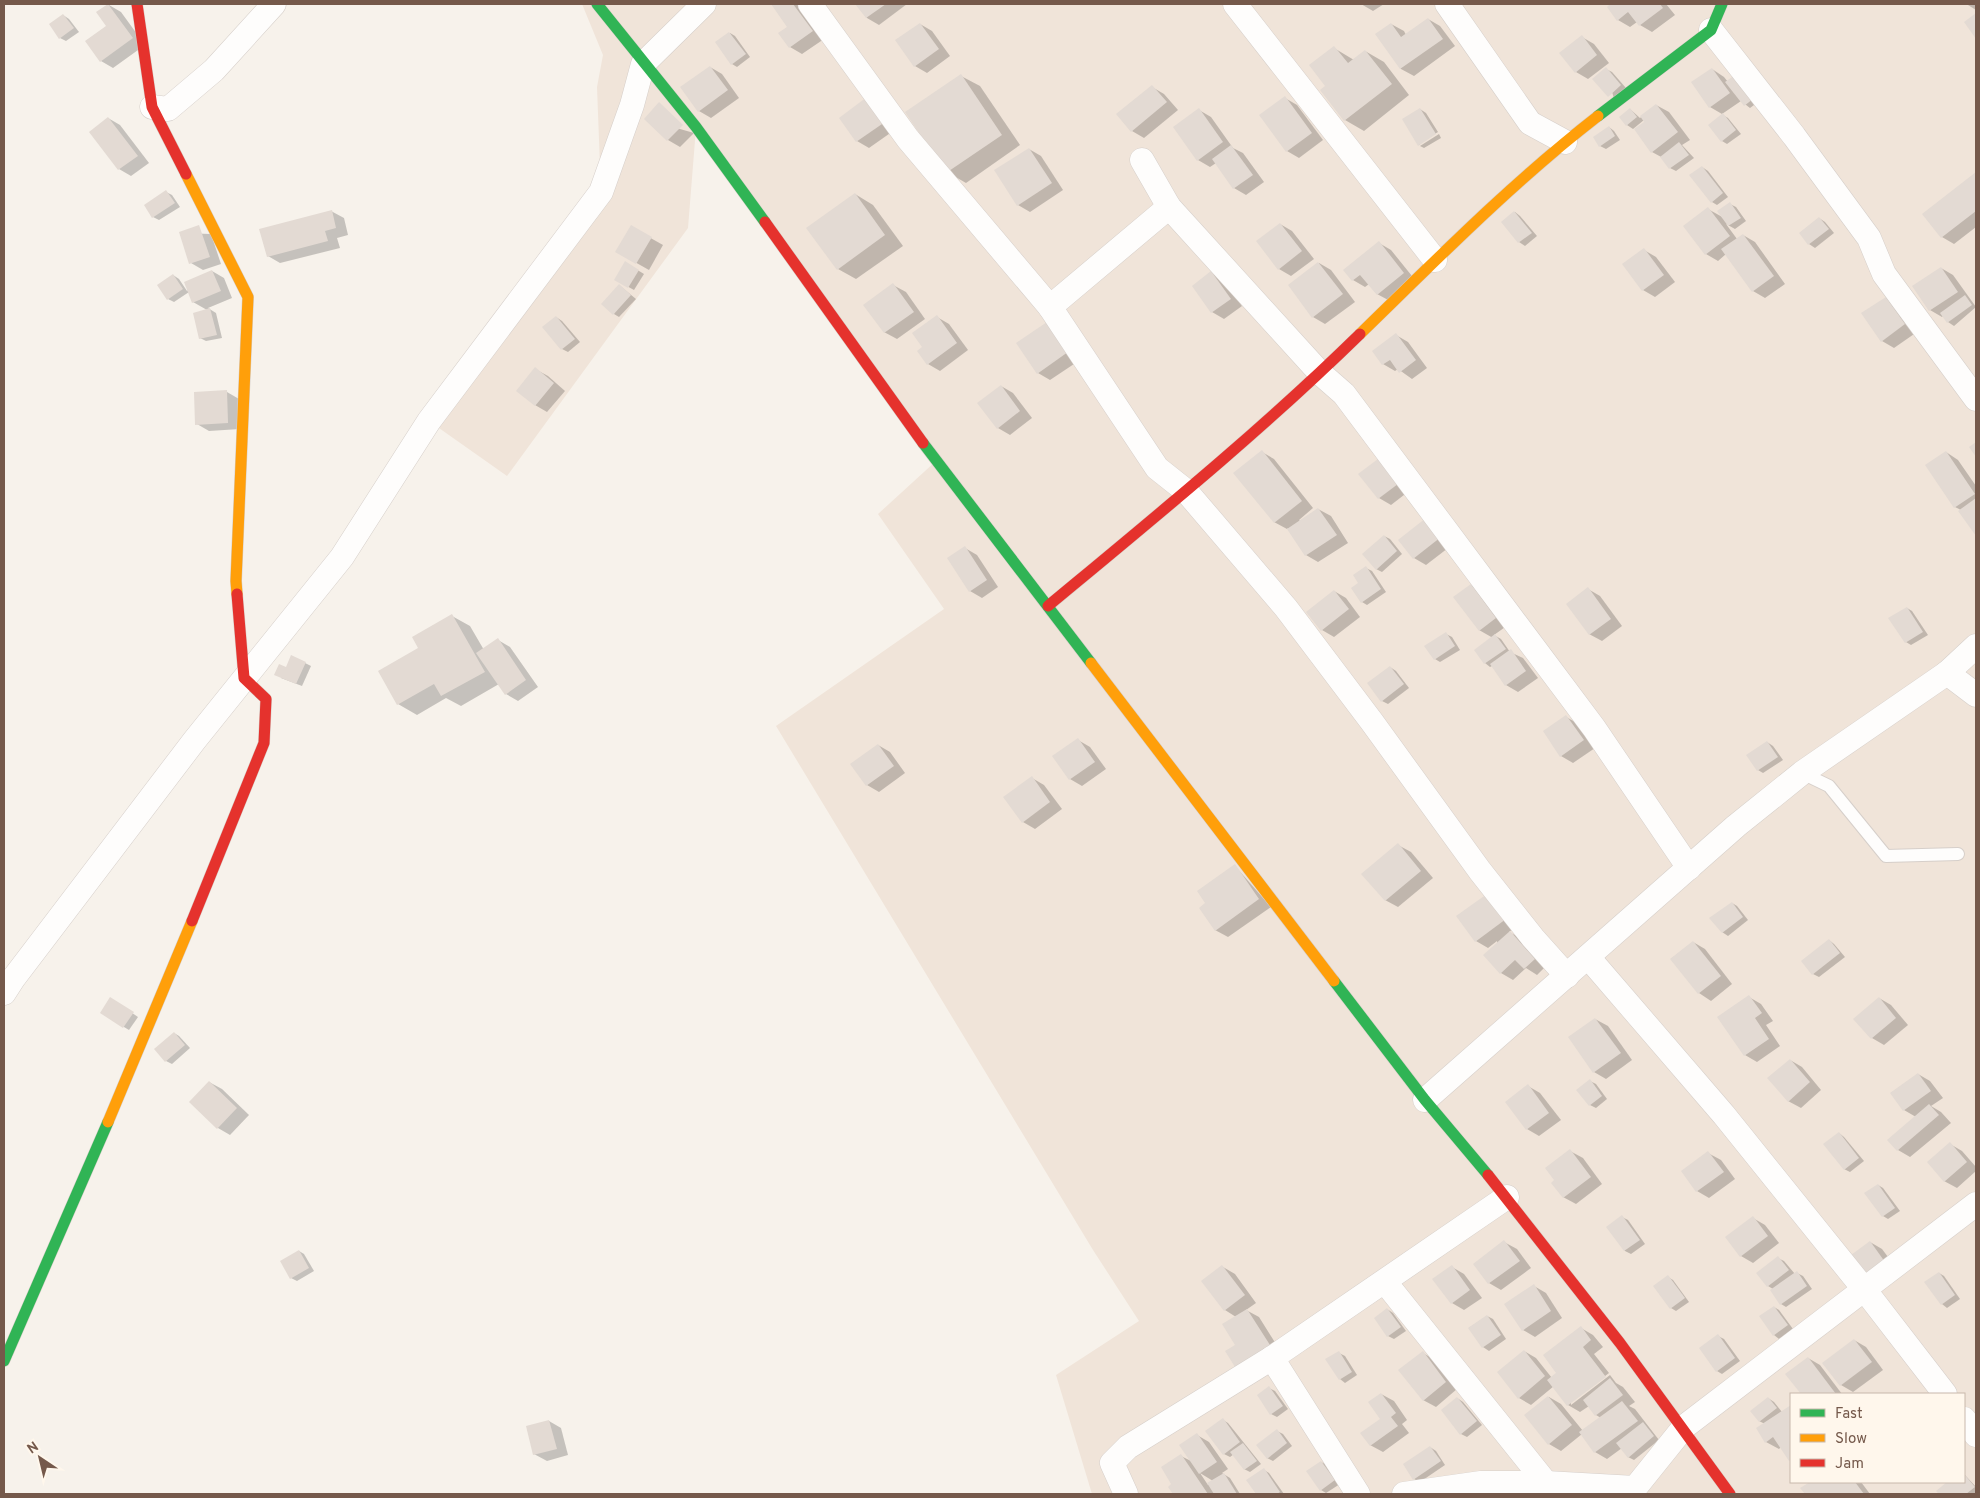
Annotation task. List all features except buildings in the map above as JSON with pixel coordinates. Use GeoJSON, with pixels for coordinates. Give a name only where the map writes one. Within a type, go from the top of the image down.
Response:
{"type":"FeatureCollection","features":[{"type":"Feature","properties":{"kind":"street"},"geometry":{"type":"LineString","coordinates":[[4,1360],[139,1050],[264,743],[266,699],[244,678],[236,581],[248,298],[152,107],[137,4]]}},
{"type":"Feature","properties":{"kind":"street"},"geometry":{"type":"LineString","coordinates":[[152,107],[168,109],[214,70],[274,4]]}},
{"type":"Feature","properties":{"kind":"street"},"geometry":{"type":"LineString","coordinates":[[597,4],[696,128],[936,461],[1425,1100],[1507,1197],[1684,1427],[1730,1494]]}},
{"type":"Feature","properties":{"kind":"street"},"geometry":{"type":"LineString","coordinates":[[4,993],[244,678],[342,557],[428,421],[601,192],[632,105],[643,64],[704,4]]}},
{"type":"Feature","properties":{"kind":"street"},"geometry":{"type":"LineString","coordinates":[[810,4],[908,139],[1050,307],[1158,468],[1186,491],[1286,608],[1372,722],[1480,871],[1566,976]]}},
{"type":"Feature","properties":{"kind":"street"},"geometry":{"type":"LineString","coordinates":[[1235,4],[1435,260]]}},
{"type":"Feature","properties":{"kind":"street"},"geometry":{"type":"LineString","coordinates":[[1447,4],[1530,123],[1565,142]]}},
{"type":"Feature","properties":{"kind":"street"},"geometry":{"type":"LineString","coordinates":[[1048,606],[1186,491],[1320,372],[1435,260],[1565,142],[1711,30],[1722,4]]}},
{"type":"Feature","properties":{"kind":"street"},"geometry":{"type":"LineString","coordinates":[[1711,30],[1794,136],[1869,238],[1884,274],[1976,399]]}},
{"type":"Feature","properties":{"kind":"street"},"geometry":{"type":"LineString","coordinates":[[1142,160],[1168,207],[1320,372],[1344,394],[1594,728],[1689,868]]}},
{"type":"Feature","properties":{"kind":"street"},"geometry":{"type":"LineString","coordinates":[[1050,307],[1168,207]]}},
{"type":"Feature","properties":{"kind":"street"},"geometry":{"type":"LineString","coordinates":[[1425,1100],[1736,826],[1802,773],[1947,673],[1976,646]]}},
{"type":"Feature","properties":{"kind":"street"},"geometry":{"type":"LineString","coordinates":[[1947,673],[1976,695]]}},
{"type":"Feature","properties":{"kind":"street"},"geometry":{"type":"LineString","coordinates":[[1588,957],[1724,1115],[1864,1289],[1944,1393]]}},
{"type":"Feature","properties":{"kind":"street"},"geometry":{"type":"LineString","coordinates":[[1126,1494],[1112,1463],[1128,1447],[1272,1358],[1507,1197]]}},
{"type":"Feature","properties":{"kind":"street"},"geometry":{"type":"LineString","coordinates":[[1404,1494],[1481,1483],[1546,1483],[1635,1488],[1684,1427],[1976,1204]]}},
{"type":"Feature","properties":{"kind":"street"},"geometry":{"type":"LineString","coordinates":[[1385,1282],[1546,1483]]}},
{"type":"Feature","properties":{"kind":"street"},"geometry":{"type":"LineString","coordinates":[[1272,1358],[1358,1494]]}},
{"type":"Feature","properties":{"kind":"street"},"geometry":{"type":"LineString","coordinates":[[1965,1419],[1976,1435]]}},
{"type":"Feature","properties":{"kind":"lane"},"geometry":{"type":"LineString","coordinates":[[1802,773],[1828,786],[1886,856],[1958,854]]}},
{"type":"Feature","properties":{"kind":"shaded area"},"geometry":{"type":"Polygon","coordinates":[[[582,4],[1976,4],[1976,1494],[1092,1494],[1056,1375],[1139,1321],[1093,1250],[776,726],[944,609],[878,514],[936,461],[696,128],[688,228],[507,476],[429,421],[601,192],[597,87],[603,55],[582,4]]]}},
{"type":"Feature","properties":{"kind":"traffic: fast"},"geometry":{"type":"LineString","coordinates":[[597,4],[696,127],[765,222]]}},
{"type":"Feature","properties":{"kind":"traffic: fast"},"geometry":{"type":"LineString","coordinates":[[1598,116],[1711,30],[1722,4]]}},
{"type":"Feature","properties":{"kind":"traffic: fast"},"geometry":{"type":"LineString","coordinates":[[923,443],[1091,663]]}},
{"type":"Feature","properties":{"kind":"traffic: fast"},"geometry":{"type":"LineString","coordinates":[[1334,981],[1425,1100],[1488,1175]]}},
{"type":"Feature","properties":{"kind":"traffic: fast"},"geometry":{"type":"LineString","coordinates":[[4,1361],[108,1122]]}},
{"type":"Feature","properties":{"kind":"traffic: slow"},"geometry":{"type":"LineString","coordinates":[[1360,334],[1506,194],[1598,116]]}},
{"type":"Feature","properties":{"kind":"traffic: slow"},"geometry":{"type":"LineString","coordinates":[[186,174],[248,297],[237,594]]}},
{"type":"Feature","properties":{"kind":"traffic: slow"},"geometry":{"type":"LineString","coordinates":[[1091,663],[1334,981]]}},
{"type":"Feature","properties":{"kind":"traffic: slow"},"geometry":{"type":"LineString","coordinates":[[108,1122],[192,921]]}},
{"type":"Feature","properties":{"kind":"traffic: jam"},"geometry":{"type":"LineString","coordinates":[[137,4],[152,107],[186,174]]}},
{"type":"Feature","properties":{"kind":"traffic: jam"},"geometry":{"type":"LineString","coordinates":[[765,222],[923,443]]}},
{"type":"Feature","properties":{"kind":"traffic: jam"},"geometry":{"type":"LineString","coordinates":[[1048,606],[1246,439],[1360,334]]}},
{"type":"Feature","properties":{"kind":"traffic: jam"},"geometry":{"type":"LineString","coordinates":[[192,921],[264,743],[266,699],[244,678],[237,594]]}},
{"type":"Feature","properties":{"kind":"traffic: jam"},"geometry":{"type":"LineString","coordinates":[[1488,1175],[1620,1343],[1730,1494]]}}]}
